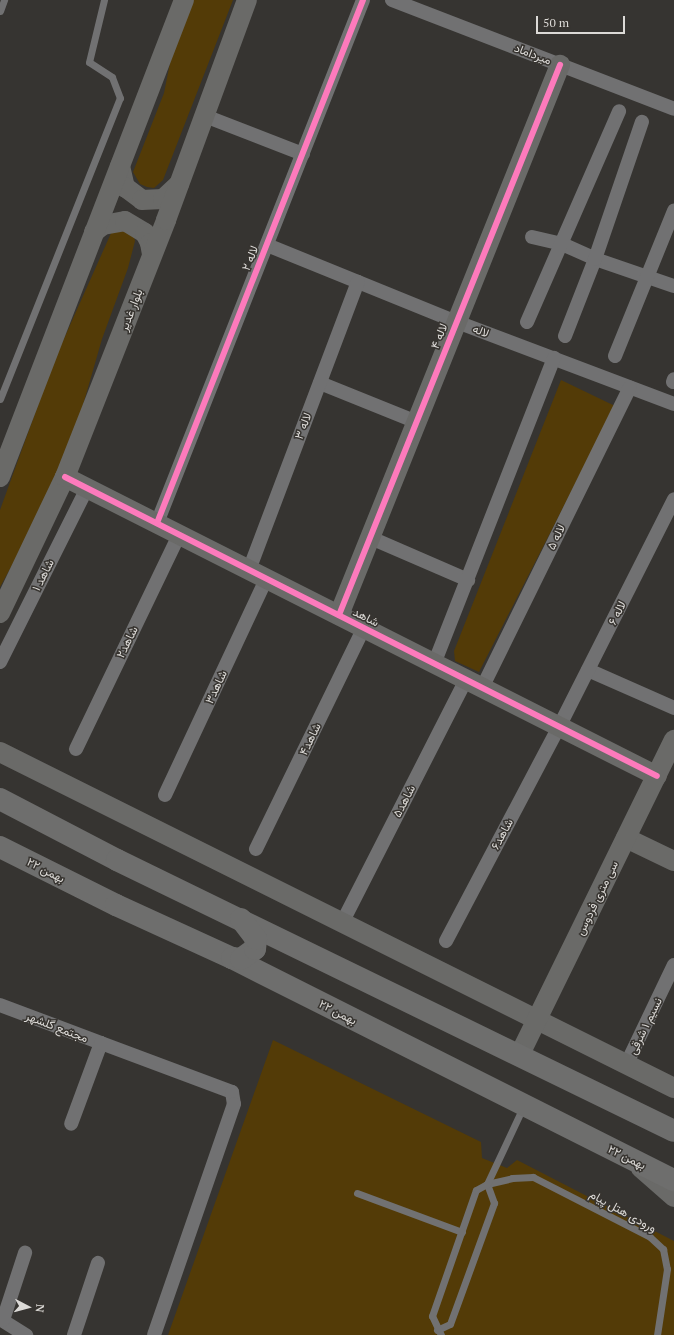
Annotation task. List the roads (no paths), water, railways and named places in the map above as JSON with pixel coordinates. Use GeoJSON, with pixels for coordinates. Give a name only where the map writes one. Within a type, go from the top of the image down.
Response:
{"type":"FeatureCollection","features":[{"type":"Feature","properties":{"kind":"highway"},"geometry":{"type":"LineString","coordinates":[[0,799],[117,860],[674,1131]]}},
{"type":"Feature","properties":{"kind":"highway","name":"۲۲ بهمن"},"geometry":{"type":"LineString","coordinates":[[0,847],[116,905],[232,958],[674,1180]]}},
{"type":"Feature","properties":{"kind":"highway"},"geometry":{"type":"LineString","coordinates":[[232,958],[241,959],[255,949],[256,939],[241,919]]}},
{"type":"Feature","properties":{"kind":"main road"},"geometry":{"type":"LineString","coordinates":[[0,477],[184,0]]}},
{"type":"Feature","properties":{"kind":"main road","name":"بلوار غدیر"},"geometry":{"type":"LineString","coordinates":[[0,614],[65,477],[179,184],[247,0]]}},
{"type":"Feature","properties":{"kind":"main road","name":"لاله ۴"},"geometry":{"type":"LineString","coordinates":[[339,616],[560,64]]}},
{"type":"Feature","properties":{"kind":"main road"},"geometry":{"type":"LineString","coordinates":[[120,166],[125,187],[142,200],[163,199],[179,184]]}},
{"type":"Feature","properties":{"kind":"main road"},"geometry":{"type":"LineString","coordinates":[[94,232],[103,225],[125,222],[145,233],[150,243],[152,254]]}},
{"type":"Feature","properties":{"kind":"main road","name":"شاهد"},"geometry":{"type":"LineString","coordinates":[[65,477],[657,776]]}},
{"type":"Feature","properties":{"kind":"main road","name":"سی متری فردوس"},"geometry":{"type":"LineString","coordinates":[[519,1056],[674,740]]}},
{"type":"Feature","properties":{"kind":"main road"},"geometry":{"type":"LineString","coordinates":[[0,752],[536,1021],[674,1088]]}},
{"type":"Feature","properties":{"kind":"main road"},"geometry":{"type":"LineString","coordinates":[[626,838],[674,862]]}},
{"type":"Feature","properties":{"kind":"main road"},"geometry":{"type":"LineString","coordinates":[[630,1159],[674,1198]]}},
{"type":"Feature","properties":{"kind":"street","name":"لاله ۲"},"geometry":{"type":"LineString","coordinates":[[157,523],[363,0]]}},
{"type":"Feature","properties":{"kind":"street","name":"میرداماد"},"geometry":{"type":"LineString","coordinates":[[392,0],[674,109]]}},
{"type":"Feature","properties":{"kind":"street"},"geometry":{"type":"LineString","coordinates":[[527,322],[619,111]]}},
{"type":"Feature","properties":{"kind":"street"},"geometry":{"type":"LineString","coordinates":[[204,116],[302,154]]}},
{"type":"Feature","properties":{"kind":"street"},"geometry":{"type":"LineString","coordinates":[[564,336],[595,259],[642,122]]}},
{"type":"Feature","properties":{"kind":"street"},"geometry":{"type":"LineString","coordinates":[[615,356],[674,211]]}},
{"type":"Feature","properties":{"kind":"street"},"geometry":{"type":"LineString","coordinates":[[532,237],[562,244],[595,259],[674,286]]}},
{"type":"Feature","properties":{"kind":"street","name":"لاله"},"geometry":{"type":"LineString","coordinates":[[267,245],[457,322],[674,404]]}},
{"type":"Feature","properties":{"kind":"street","name":"لاله ۳"},"geometry":{"type":"LineString","coordinates":[[258,574],[320,383],[358,282]]}},
{"type":"Feature","properties":{"kind":"street"},"geometry":{"type":"LineString","coordinates":[[434,664],[554,358]]}},
{"type":"Feature","properties":{"kind":"street"},"geometry":{"type":"LineString","coordinates":[[320,383],[417,422]]}},
{"type":"Feature","properties":{"kind":"street","name":"لاله ۵"},"geometry":{"type":"LineString","coordinates":[[474,684],[630,387]]}},
{"type":"Feature","properties":{"kind":"street","name":"شاهد ۱"},"geometry":{"type":"LineString","coordinates":[[0,662],[87,488]]}},
{"type":"Feature","properties":{"kind":"street","name":"لاله ۶"},"geometry":{"type":"LineString","coordinates":[[559,727],[674,499]]}},
{"type":"Feature","properties":{"kind":"street","name":"شاهد۲"},"geometry":{"type":"LineString","coordinates":[[76,749],[179,535]]}},
{"type":"Feature","properties":{"kind":"street"},"geometry":{"type":"LineString","coordinates":[[371,538],[468,580]]}},
{"type":"Feature","properties":{"kind":"street","name":"شاهد۳"},"geometry":{"type":"LineString","coordinates":[[165,795],[258,574]]}},
{"type":"Feature","properties":{"kind":"street","name":"شاهد۴"},"geometry":{"type":"LineString","coordinates":[[256,849],[364,628]]}},
{"type":"Feature","properties":{"kind":"street"},"geometry":{"type":"LineString","coordinates":[[588,670],[674,708]]}},
{"type":"Feature","properties":{"kind":"street","name":"شاهد۵"},"geometry":{"type":"LineString","coordinates":[[342,923],[474,684]]}},
{"type":"Feature","properties":{"kind":"street","name":"شاهد۶"},"geometry":{"type":"LineString","coordinates":[[446,941],[559,727]]}},
{"type":"Feature","properties":{"kind":"street","name":"نسیم ۱ شرقی"},"geometry":{"type":"LineString","coordinates":[[626,1065],[674,965]]}},
{"type":"Feature","properties":{"kind":"street","name":"مجتمع گلشهر"},"geometry":{"type":"LineString","coordinates":[[0,1005],[101,1043],[71,1124]]}},
{"type":"Feature","properties":{"kind":"street"},"geometry":{"type":"LineString","coordinates":[[101,1043],[232,1092],[234,1104],[154,1335]]}},
{"type":"Feature","properties":{"kind":"street"},"geometry":{"type":"LineString","coordinates":[[24,1253],[2,1319],[26,1335]]}},
{"type":"Feature","properties":{"kind":"street"},"geometry":{"type":"LineString","coordinates":[[74,1335],[98,1263]]}},
{"type":"Feature","properties":{"kind":"lane"},"geometry":{"type":"LineString","coordinates":[[0,11],[4,0]]}},
{"type":"Feature","properties":{"kind":"lane"},"geometry":{"type":"LineString","coordinates":[[0,399],[120,98],[112,77],[89,62],[104,0]]}},
{"type":"Feature","properties":{"kind":"lane"},"geometry":{"type":"LineString","coordinates":[[487,1184],[494,1203],[450,1324],[439,1332],[432,1316],[476,1190],[487,1184],[524,1105]]}},
{"type":"Feature","properties":{"kind":"lane","name":"ورودی هتل پیام"},"geometry":{"type":"LineString","coordinates":[[487,1184],[512,1178],[533,1177],[650,1237],[663,1249],[667,1269],[657,1335]]}},
{"type":"Feature","properties":{"kind":"lane"},"geometry":{"type":"LineString","coordinates":[[358,1193],[462,1232]]}}]}
